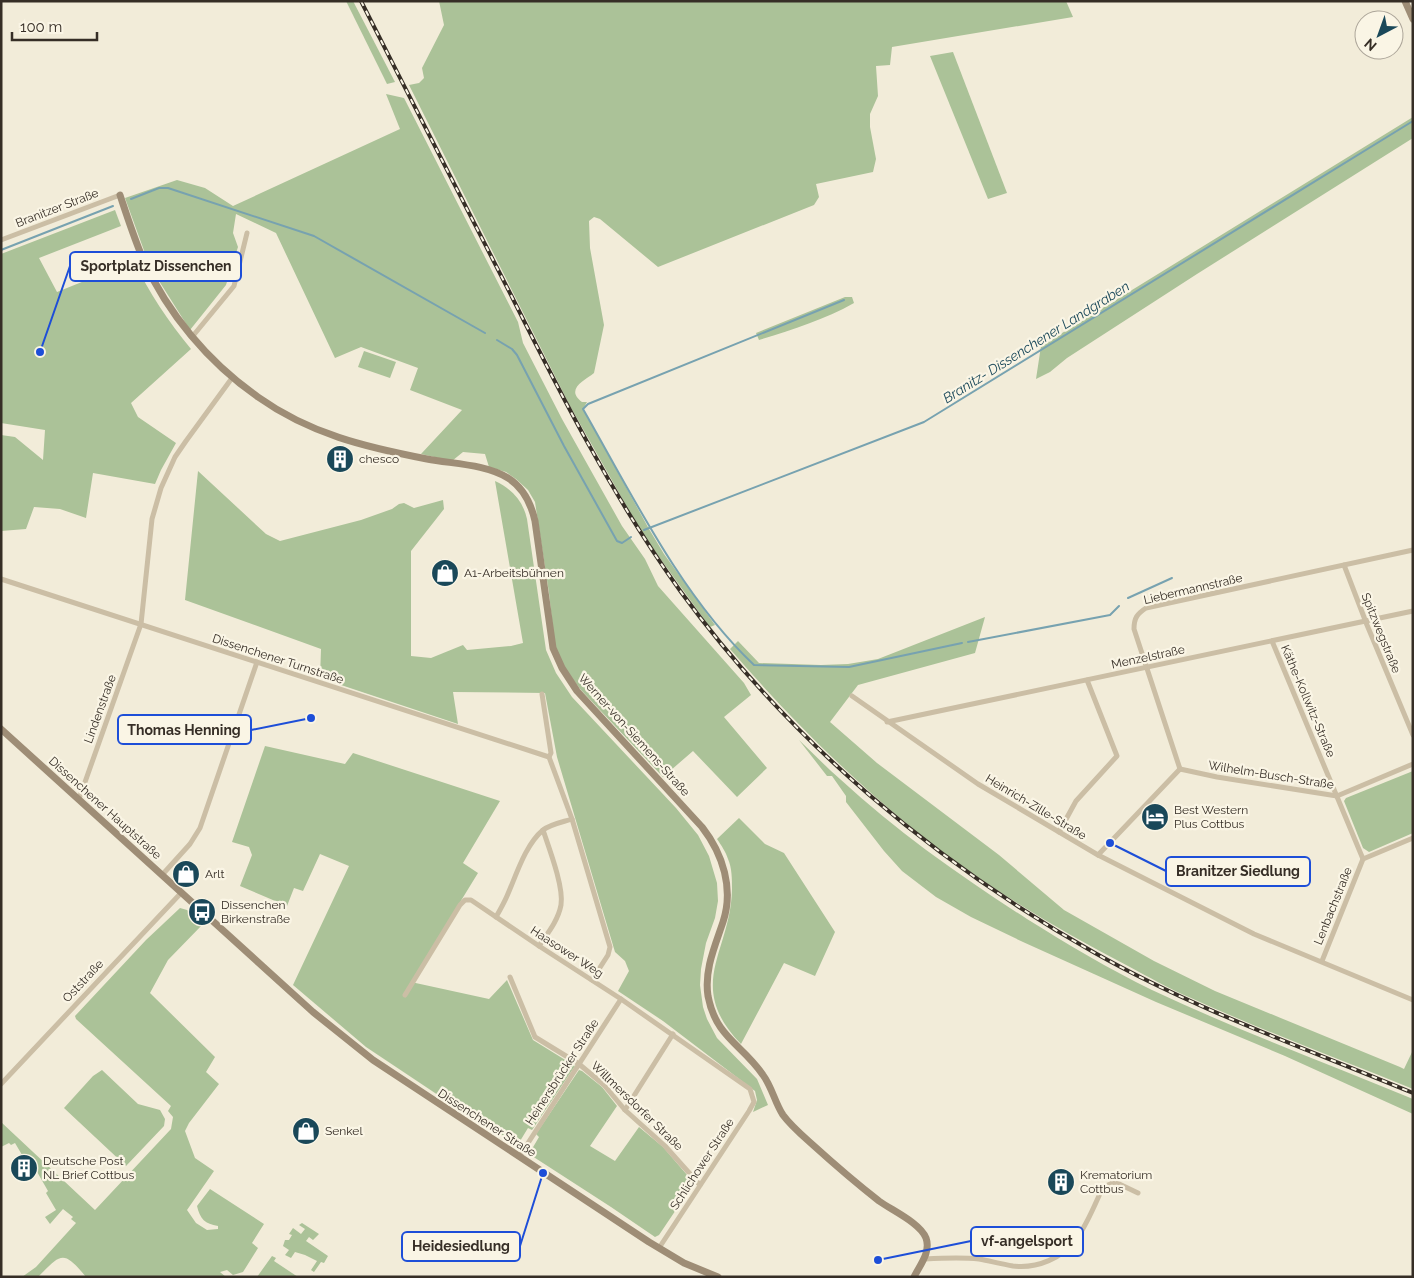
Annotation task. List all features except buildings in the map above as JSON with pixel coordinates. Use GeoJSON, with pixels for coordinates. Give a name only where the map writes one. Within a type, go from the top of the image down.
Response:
{"type":"FeatureCollection","features":[{"type":"Feature","properties":{"kind":"street"},"geometry":{"type":"LineString","coordinates":[[1406,1],[1413,19]]}},
{"type":"Feature","properties":{"kind":"street","name":"Branitzer Straße"},"geometry":{"type":"LineString","coordinates":[[1,240],[120,195]]}},
{"type":"Feature","properties":{"kind":"street","name":"Werner-von-Siemens-Straße"},"geometry":{"type":"LineString","coordinates":[[120,195],[142,257],[171,309],[192,337],[232,378],[273,407],[327,434],[370,448],[496,472],[510,479],[523,491],[532,505],[552,641],[562,668],[577,691],[702,827],[720,857],[726,877],[728,900],[724,920],[713,950],[708,978],[708,995],[713,1013],[731,1042],[757,1066],[765,1077],[784,1115],[802,1134],[873,1196],[922,1231],[927,1240],[924,1259],[914,1277]]}},
{"type":"Feature","properties":{"kind":"street"},"geometry":{"type":"LineString","coordinates":[[192,337],[234,286],[247,233]]}},
{"type":"Feature","properties":{"kind":"street","name":"Lindenstraße"},"geometry":{"type":"LineString","coordinates":[[78,800],[141,624],[152,520],[161,488],[186,441],[232,378]]}},
{"type":"Feature","properties":{"kind":"street","name":"Liebermannstraße"},"geometry":{"type":"LineString","coordinates":[[1180,770],[1134,629],[1134,623],[1138,614],[1146,608],[1413,550]]}},
{"type":"Feature","properties":{"kind":"street","name":"Spitzwegstraße"},"geometry":{"type":"LineString","coordinates":[[1344,565],[1365,621],[1413,735]]}},
{"type":"Feature","properties":{"kind":"street","name":"Dissenchener Turnstraße"},"geometry":{"type":"LineString","coordinates":[[1,579],[549,757]]}},
{"type":"Feature","properties":{"kind":"street","name":"Menzelstraße"},"geometry":{"type":"LineString","coordinates":[[887,722],[1413,611]]}},
{"type":"Feature","properties":{"kind":"street","name":"Käthe-Kollwitz-Straße"},"geometry":{"type":"LineString","coordinates":[[1272,641],[1337,796]]}},
{"type":"Feature","properties":{"kind":"street"},"geometry":{"type":"LineString","coordinates":[[162,876],[190,844],[200,828],[257,662]]}},
{"type":"Feature","properties":{"kind":"street"},"geometry":{"type":"LineString","coordinates":[[1058,832],[1076,801],[1117,756],[1087,680]]}},
{"type":"Feature","properties":{"kind":"street"},"geometry":{"type":"LineString","coordinates":[[542,694],[551,753],[549,757],[572,819],[610,947],[608,955],[592,980]]}},
{"type":"Feature","properties":{"kind":"street","name":"Heinrich-Zille-Straße"},"geometry":{"type":"LineString","coordinates":[[852,696],[978,784],[1098,855],[1254,934],[1413,1000]]}},
{"type":"Feature","properties":{"kind":"street","name":"Dissenchener Hauptstraße"},"geometry":{"type":"LineString","coordinates":[[1,729],[328,1024]]}},
{"type":"Feature","properties":{"kind":"street","name":"Wilhelm-Busch-Straße"},"geometry":{"type":"LineString","coordinates":[[1180,770],[1337,796],[1413,764]]}},
{"type":"Feature","properties":{"kind":"street"},"geometry":{"type":"LineString","coordinates":[[1098,855],[1180,770]]}},
{"type":"Feature","properties":{"kind":"street","name":"Lenbachstraße"},"geometry":{"type":"LineString","coordinates":[[1322,961],[1363,858],[1337,796]]}},
{"type":"Feature","properties":{"kind":"street"},"geometry":{"type":"LineString","coordinates":[[496,916],[522,860],[543,830],[572,819]]}},
{"type":"Feature","properties":{"kind":"street"},"geometry":{"type":"LineString","coordinates":[[539,946],[556,920],[561,904],[560,886],[543,830]]}},
{"type":"Feature","properties":{"kind":"street","name":"Lenbachstraße"},"geometry":{"type":"LineString","coordinates":[[1363,858],[1413,838]]}},
{"type":"Feature","properties":{"kind":"street","name":"Oststraße"},"geometry":{"type":"LineString","coordinates":[[1,1084],[181,893]]}},
{"type":"Feature","properties":{"kind":"street","name":"Haasower Weg"},"geometry":{"type":"LineString","coordinates":[[405,995],[463,902],[471,900],[622,999],[750,1089]]}},
{"type":"Feature","properties":{"kind":"street","name":"Willmersdorfer Straße"},"geometry":{"type":"LineString","coordinates":[[510,977],[535,1037],[579,1064],[604,1085],[625,1110],[665,1146],[700,1185]]}},
{"type":"Feature","properties":{"kind":"street","name":"Heinersbrücker Straße"},"geometry":{"type":"LineString","coordinates":[[519,1157],[622,999]]}},
{"type":"Feature","properties":{"kind":"street","name":"Dissenchener Straße"},"geometry":{"type":"LineString","coordinates":[[328,1024],[373,1060],[659,1248],[698,1270],[718,1277]]}},
{"type":"Feature","properties":{"kind":"street"},"geometry":{"type":"LineString","coordinates":[[625,1110],[673,1034]]}},
{"type":"Feature","properties":{"kind":"street","name":"Schlichower Straße"},"geometry":{"type":"LineString","coordinates":[[659,1248],[749,1111],[754,1102],[750,1089]]}},
{"type":"Feature","properties":{"kind":"street"},"geometry":{"type":"LineString","coordinates":[[924,1259],[979,1259],[1014,1266],[1031,1266],[1046,1262],[1062,1254],[1076,1240],[1086,1224],[1103,1186],[1115,1182],[1138,1193]]}},
{"type":"Feature","properties":{"kind":"green space"},"geometry":{"type":"Polygon","coordinates":[[[346,1],[353,1],[395,82],[387,84],[346,1]]]}},
{"type":"Feature","properties":{"kind":"green space"},"geometry":{"type":"Polygon","coordinates":[[[439,1],[1066,1],[1073,17],[892,47],[890,65],[876,66],[878,96],[870,114],[870,127],[876,159],[873,172],[816,184],[819,197],[814,205],[658,267],[600,219],[594,217],[589,221],[590,248],[604,325],[594,373],[581,382],[575,393],[582,402],[587,402],[583,409],[664,554],[715,625],[710,627],[641,532],[570,406],[409,85],[419,83],[424,78],[422,68],[444,25],[439,1]]]}},
{"type":"Feature","properties":{"kind":"green space"},"geometry":{"type":"Polygon","coordinates":[[[953,52],[1007,193],[988,199],[930,56],[953,52]]]}},
{"type":"Feature","properties":{"kind":"green space"},"geometry":{"type":"Polygon","coordinates":[[[386,94],[404,98],[518,322],[523,343],[562,419],[622,526],[645,559],[658,586],[744,683],[751,695],[724,717],[767,768],[737,797],[693,751],[663,777],[581,690],[567,672],[555,647],[535,502],[528,490],[506,472],[489,467],[485,454],[463,452],[452,461],[421,454],[462,410],[410,390],[418,368],[361,347],[335,358],[276,233],[236,214],[233,233],[238,247],[226,285],[190,330],[154,273],[125,198],[177,180],[205,188],[233,206],[400,129],[386,94]]]}},
{"type":"Feature","properties":{"kind":"green space"},"geometry":{"type":"Polygon","coordinates":[[[1413,117],[1413,138],[1197,274],[1067,358],[1050,372],[1036,379],[1041,346],[1413,117]]]}},
{"type":"Feature","properties":{"kind":"green space"},"geometry":{"type":"Polygon","coordinates":[[[115,210],[121,226],[39,258],[57,292],[134,261],[160,306],[191,349],[131,403],[138,417],[176,443],[155,484],[93,473],[86,518],[60,509],[34,507],[26,529],[1,531],[1,435],[15,437],[43,460],[45,430],[1,423],[1,254],[115,210]]]}},
{"type":"Feature","properties":{"kind":"green space"},"geometry":{"type":"Polygon","coordinates":[[[845,297],[852,297],[854,303],[819,320],[759,340],[756,333],[845,297]]]}},
{"type":"Feature","properties":{"kind":"green space"},"geometry":{"type":"Polygon","coordinates":[[[364,351],[396,362],[390,378],[358,367],[364,351]]]}},
{"type":"Feature","properties":{"kind":"green space"},"geometry":{"type":"Polygon","coordinates":[[[198,471],[266,534],[280,541],[361,520],[392,509],[399,504],[404,503],[414,508],[443,500],[444,509],[411,551],[411,656],[431,658],[463,645],[467,650],[523,643],[495,481],[516,496],[523,507],[527,519],[546,650],[556,673],[572,697],[676,808],[698,835],[709,856],[717,883],[718,901],[701,969],[700,985],[703,1007],[717,1038],[757,1079],[768,1105],[753,1112],[757,1100],[755,1091],[663,1021],[618,991],[629,971],[625,961],[615,952],[557,757],[545,693],[453,692],[458,724],[320,678],[321,649],[185,600],[198,471]]]}},
{"type":"Feature","properties":{"kind":"green space"},"geometry":{"type":"Polygon","coordinates":[[[985,617],[975,653],[858,685],[830,722],[877,763],[999,855],[1064,910],[1154,961],[1215,991],[1404,1069],[1413,1050],[1413,1089],[1175,991],[1072,936],[1017,903],[937,848],[863,786],[794,720],[730,649],[738,641],[759,663],[848,664],[878,659],[985,617]]]}},
{"type":"Feature","properties":{"kind":"green space"},"geometry":{"type":"Polygon","coordinates":[[[799,740],[862,799],[907,836],[978,887],[1057,938],[1120,974],[1184,1005],[1413,1099],[1413,1114],[1023,942],[971,917],[936,897],[902,871],[884,851],[846,802],[846,796],[832,776],[827,776],[799,740]]]}},
{"type":"Feature","properties":{"kind":"green space"},"geometry":{"type":"Polygon","coordinates":[[[265,746],[345,764],[353,753],[500,801],[463,863],[478,873],[411,982],[489,999],[507,980],[533,1040],[575,1066],[532,1130],[528,1128],[517,1146],[490,1126],[480,1123],[366,1047],[293,985],[349,866],[320,854],[303,891],[294,888],[287,906],[240,886],[252,855],[249,847],[232,842],[265,746]]]}},
{"type":"Feature","properties":{"kind":"green space"},"geometry":{"type":"Polygon","coordinates":[[[1413,771],[1413,833],[1369,852],[1363,848],[1344,801],[1346,798],[1413,771]]]}},
{"type":"Feature","properties":{"kind":"green space"},"geometry":{"type":"Polygon","coordinates":[[[739,818],[765,844],[784,853],[835,932],[815,976],[784,963],[741,1044],[724,1023],[715,1004],[713,986],[715,968],[730,911],[732,889],[732,874],[729,862],[725,851],[717,839],[739,818]]]}},
{"type":"Feature","properties":{"kind":"green space"},"geometry":{"type":"Polygon","coordinates":[[[180,908],[187,910],[203,924],[168,960],[150,993],[215,1057],[206,1072],[219,1084],[185,1131],[195,1158],[214,1171],[187,1210],[196,1223],[207,1230],[218,1229],[218,1226],[204,1220],[197,1206],[210,1189],[264,1224],[252,1243],[258,1248],[243,1272],[233,1275],[227,1270],[220,1272],[226,1277],[86,1277],[72,1262],[62,1258],[52,1263],[38,1277],[22,1277],[36,1267],[76,1223],[71,1219],[73,1217],[63,1209],[50,1224],[45,1217],[56,1210],[46,1193],[48,1191],[32,1163],[28,1165],[15,1143],[11,1145],[9,1143],[1,1147],[1,1122],[95,1210],[171,1129],[173,1117],[168,1111],[171,1106],[76,1019],[75,1016],[146,940],[180,908]]]}},
{"type":"Feature","properties":{"kind":"green space"},"geometry":{"type":"Polygon","coordinates":[[[102,1070],[138,1104],[160,1110],[165,1119],[164,1126],[126,1166],[64,1108],[93,1076],[102,1070]]]}},
{"type":"Feature","properties":{"kind":"green space"},"geometry":{"type":"Polygon","coordinates":[[[579,1070],[602,1087],[617,1106],[590,1146],[615,1161],[639,1127],[663,1147],[694,1183],[659,1235],[655,1237],[529,1154],[539,1137],[536,1134],[579,1070]]]}},
{"type":"Feature","properties":{"kind":"green space"},"geometry":{"type":"Polygon","coordinates":[[[302,1223],[319,1234],[313,1240],[309,1237],[306,1241],[328,1256],[324,1263],[321,1262],[314,1272],[311,1270],[317,1261],[295,1252],[291,1258],[285,1255],[289,1250],[283,1246],[285,1240],[289,1240],[292,1235],[289,1234],[293,1228],[301,1234],[305,1229],[299,1225],[302,1223]]]}},
{"type":"Feature","properties":{"kind":"green space"},"geometry":{"type":"Polygon","coordinates":[[[272,1256],[276,1258],[274,1261],[298,1277],[257,1277],[272,1256]]]}},
{"type":"Feature","properties":{"kind":"waterway","name":"Branitz- Dissenchener Landgraben"},"geometry":{"type":"LineString","coordinates":[[644,530],[924,422],[1413,121]]}},
{"type":"Feature","properties":{"kind":"waterway","name":"Branitz- Dissenchener Landgraben"},"geometry":{"type":"LineString","coordinates":[[131,199],[159,188],[168,188],[314,236],[485,333]]}},
{"type":"Feature","properties":{"kind":"waterway"},"geometry":{"type":"LineString","coordinates":[[1,250],[113,206]]}},
{"type":"Feature","properties":{"kind":"waterway"},"geometry":{"type":"LineString","coordinates":[[844,300],[588,404],[583,409],[640,510],[681,577],[728,638],[754,665],[849,667],[962,643]]}},
{"type":"Feature","properties":{"kind":"waterway","name":"Branitz- Dissenchener Landgraben"},"geometry":{"type":"LineString","coordinates":[[497,340],[512,349],[517,355],[564,446],[617,541],[622,543],[631,537]]}},
{"type":"Feature","properties":{"kind":"waterway"},"geometry":{"type":"LineString","coordinates":[[1128,598],[1172,578]]}},
{"type":"Feature","properties":{"kind":"waterway"},"geometry":{"type":"LineString","coordinates":[[968,642],[1110,615],[1119,606]]}},
{"type":"Feature","properties":{"kind":"railway"},"geometry":{"type":"LineString","coordinates":[[361,1],[550,373],[612,485],[657,557],[723,647],[817,748],[922,838],[978,879],[1035,917],[1095,953],[1172,992],[1251,1028],[1413,1093]]}},
{"type":"Feature","properties":{"kind":"place","name":"Sportplatz Dissenchen"},"geometry":{"type":"Point","coordinates":[40,352]}},
{"type":"Feature","properties":{"kind":"place","name":"chesco"},"geometry":{"type":"Point","coordinates":[340,459]}},
{"type":"Feature","properties":{"kind":"place","name":"A1-Arbeitsbühnen"},"geometry":{"type":"Point","coordinates":[445,573]}},
{"type":"Feature","properties":{"kind":"place","name":"Thomas Henning"},"geometry":{"type":"Point","coordinates":[311,718]}},
{"type":"Feature","properties":{"kind":"place","name":"Best Western Plus Cottbus"},"geometry":{"type":"Point","coordinates":[1155,817]}},
{"type":"Feature","properties":{"kind":"place","name":"Branitzer Siedlung"},"geometry":{"type":"Point","coordinates":[1110,843]}},
{"type":"Feature","properties":{"kind":"place","name":"Arlt"},"geometry":{"type":"Point","coordinates":[186,874]}},
{"type":"Feature","properties":{"kind":"place","name":"Dissenchen Birkenstraße"},"geometry":{"type":"Point","coordinates":[202,912]}},
{"type":"Feature","properties":{"kind":"place","name":"Senkel"},"geometry":{"type":"Point","coordinates":[306,1131]}},
{"type":"Feature","properties":{"kind":"place","name":"Deutsche Post NL Brief Cottbus"},"geometry":{"type":"Point","coordinates":[24,1168]}},
{"type":"Feature","properties":{"kind":"place","name":"Heidesiedlung"},"geometry":{"type":"Point","coordinates":[543,1173]}},
{"type":"Feature","properties":{"kind":"place","name":"Krematorium Cottbus"},"geometry":{"type":"Point","coordinates":[1061,1182]}},
{"type":"Feature","properties":{"kind":"place","name":"vf-angelsport"},"geometry":{"type":"Point","coordinates":[878,1260]}}]}
